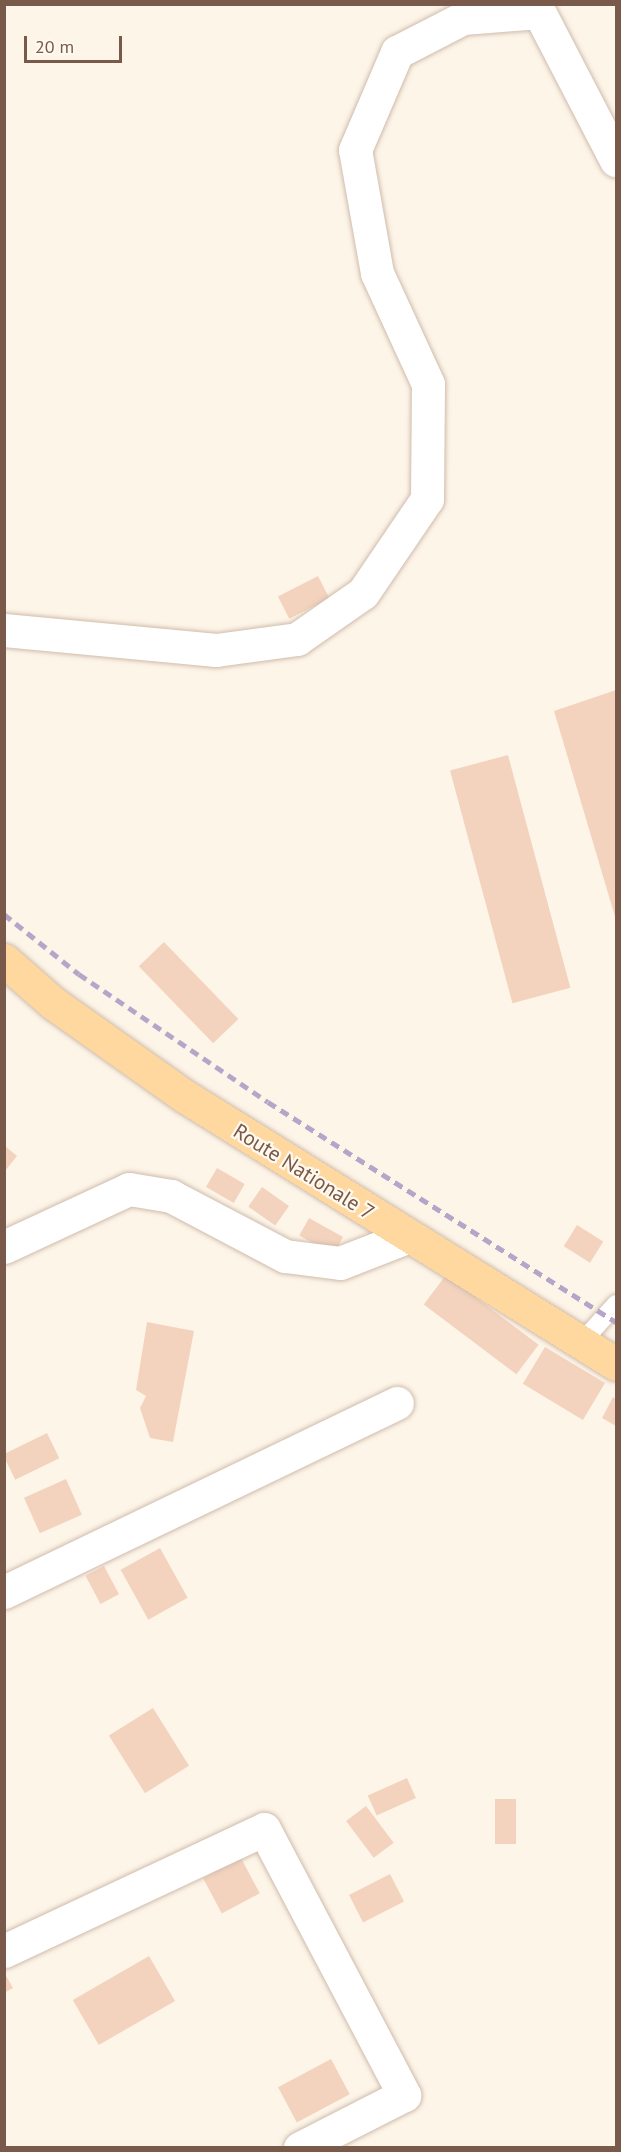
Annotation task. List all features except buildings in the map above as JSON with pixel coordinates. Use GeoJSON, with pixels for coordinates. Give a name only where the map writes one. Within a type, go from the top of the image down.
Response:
{"type":"FeatureCollection","features":[{"type":"Feature","properties":{"kind":"main road","name":"Route Nationale 7"},"geometry":{"type":"LineString","coordinates":[[4,960],[53,1003],[186,1097],[407,1237],[616,1364]]}},
{"type":"Feature","properties":{"kind":"street"},"geometry":{"type":"LineString","coordinates":[[4,630],[216,650],[297,639],[363,593],[427,499],[428,384],[377,273],[355,150],[397,52],[463,18],[537,8],[616,160]]}},
{"type":"Feature","properties":{"kind":"street"},"geometry":{"type":"LineString","coordinates":[[4,1247],[129,1189],[171,1196],[285,1256],[340,1263],[407,1237]]}},
{"type":"Feature","properties":{"kind":"street"},"geometry":{"type":"LineString","coordinates":[[4,1592],[397,1403]]}},
{"type":"Feature","properties":{"kind":"street"},"geometry":{"type":"LineString","coordinates":[[4,1951],[264,1829],[404,2095],[300,2148]]}},
{"type":"Feature","properties":{"kind":"lane"},"geometry":{"type":"LineString","coordinates":[[580,1344],[616,1304]]}},
{"type":"Feature","properties":{"kind":"railway"},"geometry":{"type":"LineString","coordinates":[[4,914],[79,974],[268,1102],[616,1322]]}}]}
